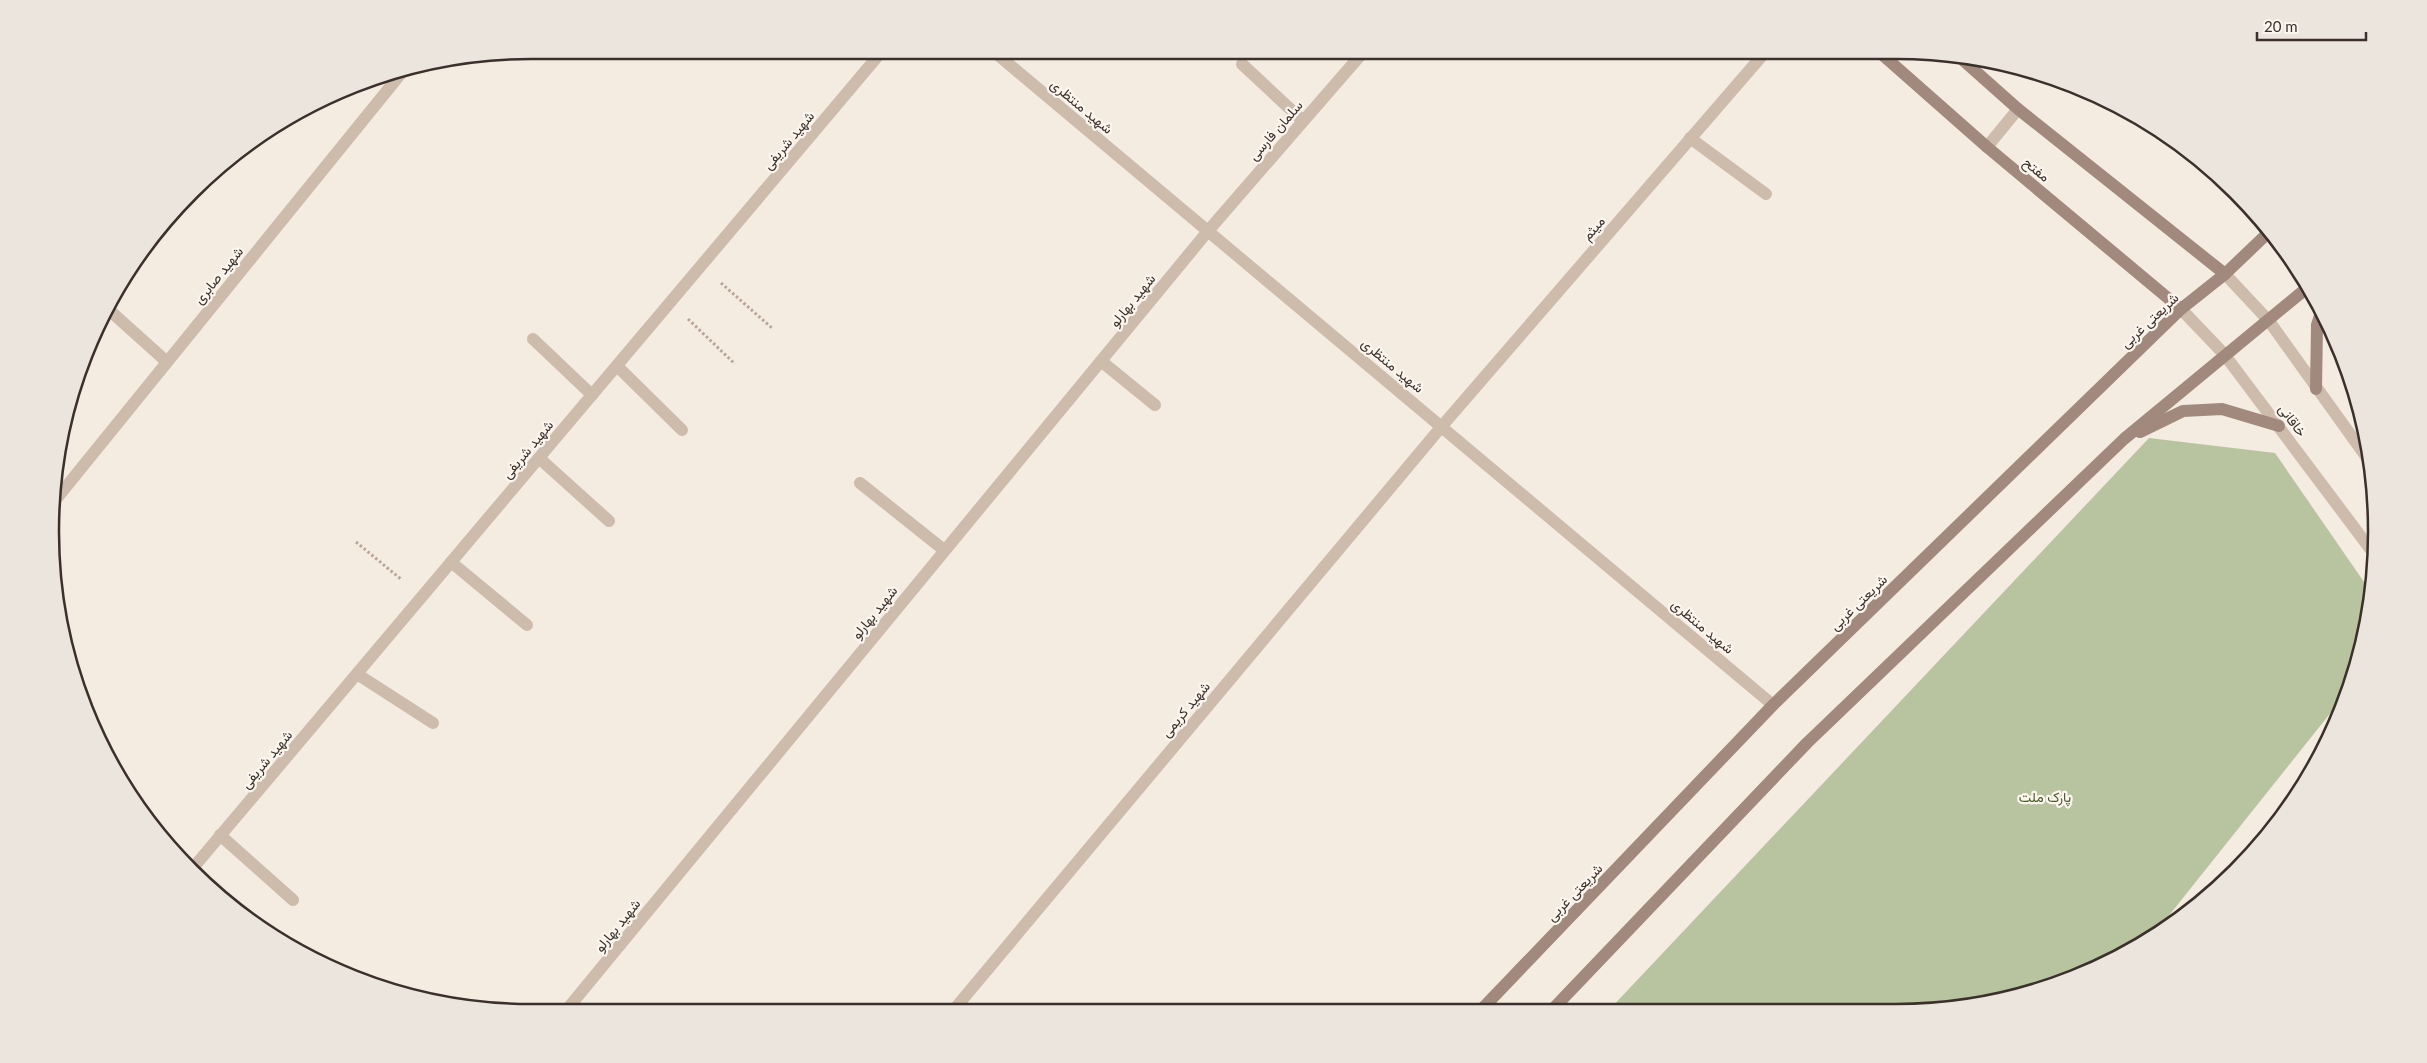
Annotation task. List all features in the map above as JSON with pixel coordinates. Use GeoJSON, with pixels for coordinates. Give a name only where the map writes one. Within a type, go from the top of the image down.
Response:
{"type":"FeatureCollection","features":[{"type":"Feature","properties":{"kind":"main road","name":"مفتح"},"geometry":{"type":"LineString","coordinates":[[1886,59],[1987,147],[2181,309]]}},
{"type":"Feature","properties":{"kind":"main road"},"geometry":{"type":"LineString","coordinates":[[1968,65],[2018,109],[2225,274]]}},
{"type":"Feature","properties":{"kind":"main road","name":"شریعتی غربی"},"geometry":{"type":"LineString","coordinates":[[1487,1004],[1773,705],[2181,309],[2225,274],[2265,236]]}},
{"type":"Feature","properties":{"kind":"main road"},"geometry":{"type":"LineString","coordinates":[[1558,1004],[1807,743],[2124,439],[2224,354],[2269,321],[2303,291]]}},
{"type":"Feature","properties":{"kind":"main road"},"geometry":{"type":"LineString","coordinates":[[2316,389],[2318,321]]}},
{"type":"Feature","properties":{"kind":"main road"},"geometry":{"type":"LineString","coordinates":[[2124,439],[2183,411],[2222,409],[2279,426]]}},
{"type":"Feature","properties":{"kind":"street","name":"شهید شریفی"},"geometry":{"type":"LineString","coordinates":[[196,865],[875,59]]}},
{"type":"Feature","properties":{"kind":"street","name":"شهید منتظری"},"geometry":{"type":"LineString","coordinates":[[1003,59],[1773,705]]}},
{"type":"Feature","properties":{"kind":"street","name":"سلمان فارسی"},"geometry":{"type":"LineString","coordinates":[[1208,231],[1357,59]]}},
{"type":"Feature","properties":{"kind":"street","name":"میثم"},"geometry":{"type":"LineString","coordinates":[[1442,426],[1759,59]]}},
{"type":"Feature","properties":{"kind":"street"},"geometry":{"type":"LineString","coordinates":[[1242,64],[1303,121]]}},
{"type":"Feature","properties":{"kind":"street","name":"شهید صابری"},"geometry":{"type":"LineString","coordinates":[[61,493],[397,79]]}},
{"type":"Feature","properties":{"kind":"street"},"geometry":{"type":"LineString","coordinates":[[1987,147],[2018,109]]}},
{"type":"Feature","properties":{"kind":"street"},"geometry":{"type":"LineString","coordinates":[[1690,138],[1766,194]]}},
{"type":"Feature","properties":{"kind":"street","name":"شهید بهارلو"},"geometry":{"type":"LineString","coordinates":[[571,1004],[1208,231]]}},
{"type":"Feature","properties":{"kind":"street"},"geometry":{"type":"LineString","coordinates":[[2225,274],[2269,321],[2361,449]]}},
{"type":"Feature","properties":{"kind":"street","name":"خاقانی"},"geometry":{"type":"LineString","coordinates":[[2181,309],[2224,354],[2368,545]]}},
{"type":"Feature","properties":{"kind":"street"},"geometry":{"type":"LineString","coordinates":[[113,313],[167,362]]}},
{"type":"Feature","properties":{"kind":"street"},"geometry":{"type":"LineString","coordinates":[[533,339],[592,395]]}},
{"type":"Feature","properties":{"kind":"street"},"geometry":{"type":"LineString","coordinates":[[1101,361],[1155,405]]}},
{"type":"Feature","properties":{"kind":"street"},"geometry":{"type":"LineString","coordinates":[[617,366],[682,430]]}},
{"type":"Feature","properties":{"kind":"street","name":"شهید کریمی"},"geometry":{"type":"LineString","coordinates":[[959,1004],[1442,426]]}},
{"type":"Feature","properties":{"kind":"street"},"geometry":{"type":"LineString","coordinates":[[539,458],[609,522]]}},
{"type":"Feature","properties":{"kind":"street"},"geometry":{"type":"LineString","coordinates":[[860,483],[944,550]]}},
{"type":"Feature","properties":{"kind":"street"},"geometry":{"type":"LineString","coordinates":[[451,562],[527,625]]}},
{"type":"Feature","properties":{"kind":"street"},"geometry":{"type":"LineString","coordinates":[[357,674],[433,723]]}},
{"type":"Feature","properties":{"kind":"street"},"geometry":{"type":"LineString","coordinates":[[220,835],[293,900]]}},
{"type":"Feature","properties":{"kind":"path"},"geometry":{"type":"LineString","coordinates":[[701,266],[772,328]]}},
{"type":"Feature","properties":{"kind":"path"},"geometry":{"type":"LineString","coordinates":[[670,303],[735,364]]}},
{"type":"Feature","properties":{"kind":"path"},"geometry":{"type":"LineString","coordinates":[[356,542],[422,596]]}},
{"type":"Feature","properties":{"kind":"green space","name":"پارک ملت"},"geometry":{"type":"Polygon","coordinates":[[[2149,438],[2275,453],[2365,583],[2352,654],[2333,710],[2166,919],[2132,941],[2076,968],[2047,979],[1988,995],[1957,1000],[1895,1004],[1615,1004],[2149,438]]]}}]}
